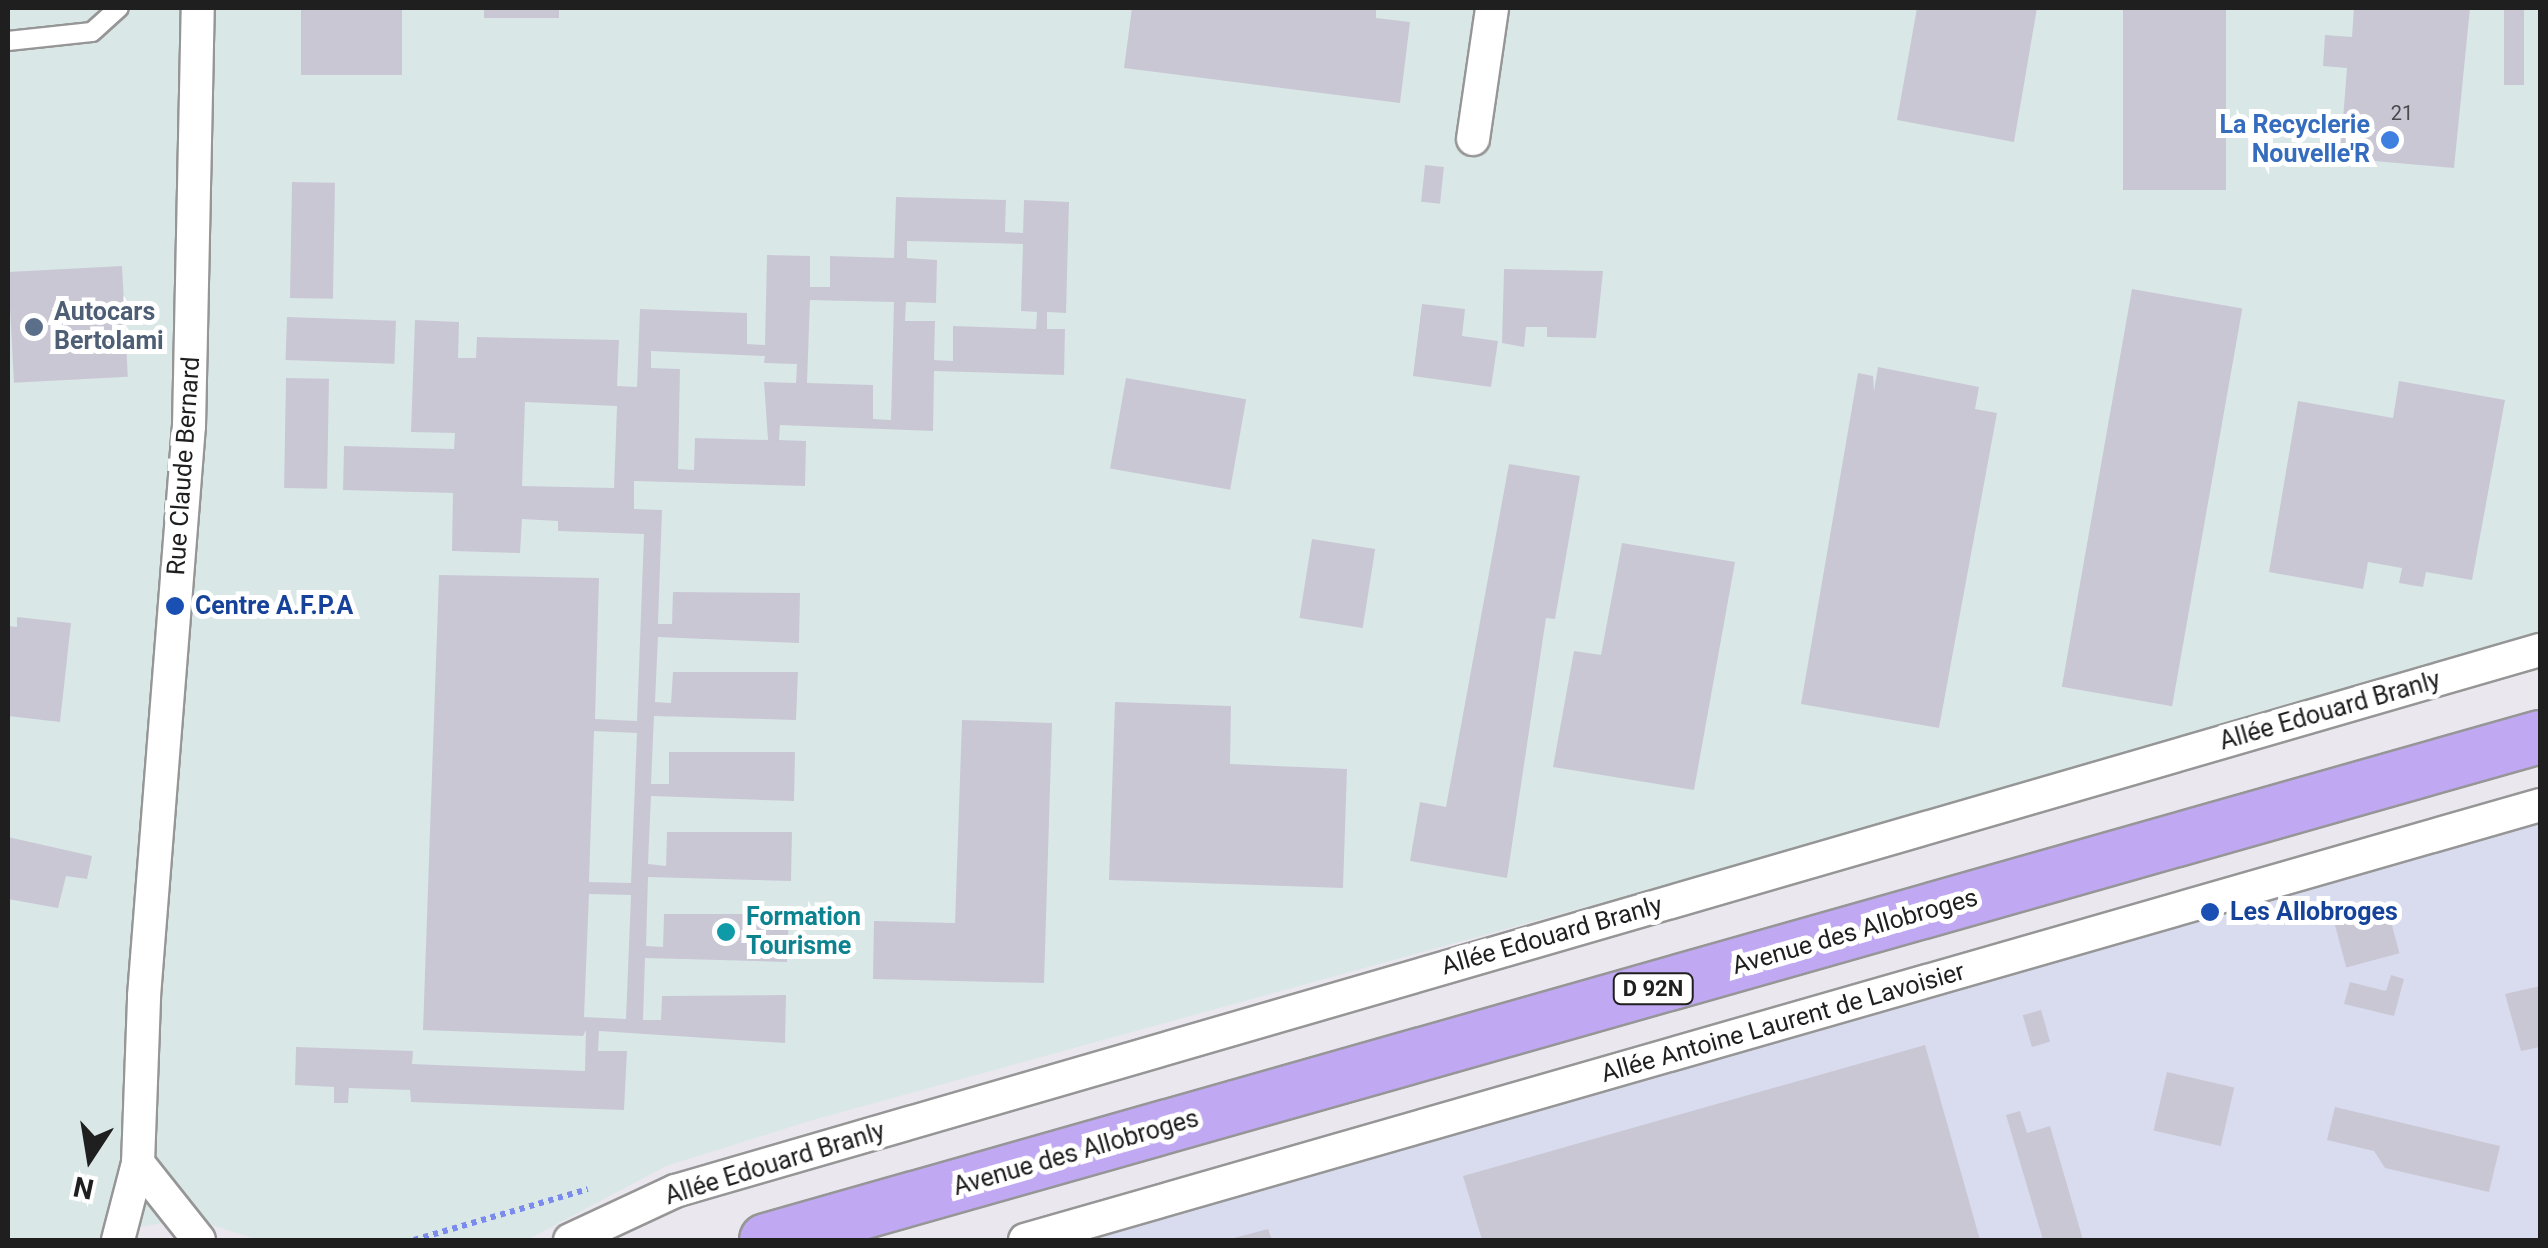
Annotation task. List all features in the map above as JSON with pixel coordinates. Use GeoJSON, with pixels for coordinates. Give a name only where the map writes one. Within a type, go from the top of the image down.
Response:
{"type":"FeatureCollection","features":[{"type":"Feature","properties":{"kind":"main road","name":"Avenue des Allobroges"},"geometry":{"type":"LineString","coordinates":[[766,1240],[2540,737]]}},
{"type":"Feature","properties":{"kind":"street","name":"Rue Claude Bernard"},"geometry":{"type":"LineString","coordinates":[[118,1240],[138,1163],[144,996],[189,426],[198,8]]}},
{"type":"Feature","properties":{"kind":"street"},"geometry":{"type":"LineString","coordinates":[[1473,138],[1492,8]]}},
{"type":"Feature","properties":{"kind":"street","name":"Allée Edouard Branly"},"geometry":{"type":"LineString","coordinates":[[570,1240],[675,1190],[2540,650]]}},
{"type":"Feature","properties":{"kind":"street","name":"Allée Antoine Laurent de Lavoisier"},"geometry":{"type":"LineString","coordinates":[[1026,1240],[2540,806]]}},
{"type":"Feature","properties":{"kind":"street"},"geometry":{"type":"LineString","coordinates":[[138,1163],[199,1240]]}},
{"type":"Feature","properties":{"kind":"lane"},"geometry":{"type":"LineString","coordinates":[[8,40],[92,32],[119,8]]}},
{"type":"Feature","properties":{"kind":"path"},"geometry":{"type":"LineString","coordinates":[[414,1240],[594,1187]]}},
{"type":"Feature","properties":{"kind":"shaded area"},"geometry":{"type":"Polygon","coordinates":[[[8,8],[2540,8],[2540,644],[813,1120],[666,1166],[527,1240],[258,1240],[190,1218],[108,1233],[98,1240],[8,1240],[8,8]]]}},
{"type":"Feature","properties":{"kind":"shaded area"},"geometry":{"type":"Polygon","coordinates":[[[2540,820],[2540,1240],[1081,1240],[2540,820]]]}},
{"type":"Feature","properties":{"kind":"building"},"geometry":{"type":"Polygon","coordinates":[[[301,8],[402,8],[402,75],[301,75],[301,8]]]}},
{"type":"Feature","properties":{"kind":"building"},"geometry":{"type":"Polygon","coordinates":[[[484,8],[559,8],[559,18],[484,18],[484,8]]]}},
{"type":"Feature","properties":{"kind":"building"},"geometry":{"type":"Polygon","coordinates":[[[1132,8],[1376,8],[1376,18],[1410,22],[1400,103],[1124,68],[1132,8]]]}},
{"type":"Feature","properties":{"kind":"building"},"geometry":{"type":"Polygon","coordinates":[[[1917,8],[2037,8],[2014,142],[1897,120],[1917,8]]]}},
{"type":"Feature","properties":{"kind":"building"},"geometry":{"type":"Polygon","coordinates":[[[2123,8],[2226,8],[2226,190],[2123,190],[2123,8]]]}},
{"type":"Feature","properties":{"kind":"building"},"geometry":{"type":"Polygon","coordinates":[[[2354,8],[2470,8],[2454,168],[2340,158],[2347,68],[2323,66],[2325,35],[2352,37],[2354,8]]]}},
{"type":"Feature","properties":{"kind":"building"},"geometry":{"type":"Polygon","coordinates":[[[2504,8],[2524,8],[2524,85],[2504,85],[2504,8]]]}},
{"type":"Feature","properties":{"kind":"building"},"geometry":{"type":"Polygon","coordinates":[[[1425,165],[1444,167],[1440,204],[1421,202],[1425,165]]]}},
{"type":"Feature","properties":{"kind":"building"},"geometry":{"type":"Polygon","coordinates":[[[292,182],[335,183],[333,299],[290,298],[292,182]]]}},
{"type":"Feature","properties":{"kind":"building"},"geometry":{"type":"Polygon","coordinates":[[[896,197],[1006,200],[1005,232],[1023,233],[1024,200],[1069,202],[1066,313],[1047,312],[1047,329],[1065,329],[1064,375],[934,371],[933,431],[780,425],[779,440],[806,441],[805,486],[634,481],[634,509],[662,510],[658,624],[672,624],[673,592],[800,593],[799,643],[658,637],[655,702],[671,703],[673,672],[798,672],[796,720],[654,716],[651,784],[669,784],[669,752],[795,752],[794,801],[651,796],[648,864],[666,866],[667,832],[792,832],[791,881],[648,877],[646,946],[663,947],[664,914],[789,914],[787,962],[645,958],[643,1020],[661,1020],[662,996],[786,995],[785,1043],[599,1031],[598,1051],[627,1051],[624,1110],[411,1102],[410,1090],[349,1088],[348,1103],[334,1103],[334,1087],[295,1085],[296,1047],[413,1051],[412,1064],[585,1071],[586,1030],[583,1036],[423,1030],[439,575],[599,578],[595,719],[637,721],[644,534],[558,531],[558,521],[522,519],[520,553],[452,551],[453,493],[343,490],[344,446],[454,449],[455,433],[411,432],[415,320],[459,322],[458,358],[476,358],[477,337],[619,340],[617,386],[637,387],[640,309],[747,313],[747,344],[765,345],[767,255],[810,256],[810,287],[830,287],[830,256],[894,258],[896,197]],[[907,241],[907,258],[937,260],[936,303],[906,302],[905,321],[935,321],[934,360],[953,361],[953,326],[1036,329],[1037,312],[1021,311],[1023,244],[907,241]],[[810,300],[807,383],[873,385],[873,419],[891,420],[894,302],[810,300]],[[651,351],[651,368],[680,369],[678,469],[694,470],[695,438],[768,440],[764,382],[796,383],[797,364],[764,363],[765,356],[651,351]],[[525,402],[522,486],[614,488],[617,406],[525,402]],[[594,731],[589,882],[631,883],[637,733],[594,731]],[[589,894],[584,1017],[626,1019],[631,895],[589,894]]]}},
{"type":"Feature","properties":{"kind":"building"},"geometry":{"type":"Polygon","coordinates":[[[122,266],[128,377],[14,383],[8,272],[122,266]]]}},
{"type":"Feature","properties":{"kind":"building"},"geometry":{"type":"Polygon","coordinates":[[[1504,269],[1603,271],[1596,338],[1547,337],[1547,327],[1526,327],[1524,347],[1502,343],[1504,269]]]}},
{"type":"Feature","properties":{"kind":"building"},"geometry":{"type":"Polygon","coordinates":[[[2132,289],[2242,308],[2172,706],[2062,687],[2132,289]]]}},
{"type":"Feature","properties":{"kind":"building"},"geometry":{"type":"Polygon","coordinates":[[[1422,304],[1465,309],[1462,336],[1498,341],[1491,387],[1413,376],[1422,304]]]}},
{"type":"Feature","properties":{"kind":"building"},"geometry":{"type":"Polygon","coordinates":[[[287,317],[396,321],[394,364],[285,360],[287,317]]]}},
{"type":"Feature","properties":{"kind":"building"},"geometry":{"type":"Polygon","coordinates":[[[1878,367],[1979,387],[1975,409],[1997,413],[1939,728],[1801,704],[1858,373],[1873,376],[1874,391],[1878,367]]]}},
{"type":"Feature","properties":{"kind":"building"},"geometry":{"type":"Polygon","coordinates":[[[286,378],[329,379],[327,489],[284,488],[286,378]]]}},
{"type":"Feature","properties":{"kind":"building"},"geometry":{"type":"Polygon","coordinates":[[[1126,378],[1246,399],[1230,490],[1110,469],[1126,378]]]}},
{"type":"Feature","properties":{"kind":"building"},"geometry":{"type":"Polygon","coordinates":[[[2399,381],[2505,400],[2472,580],[2426,572],[2423,587],[2399,583],[2402,568],[2368,562],[2363,589],[2269,572],[2298,401],[2393,418],[2399,381]]]}},
{"type":"Feature","properties":{"kind":"building"},"geometry":{"type":"Polygon","coordinates":[[[1509,464],[1580,476],[1555,619],[1546,618],[1507,878],[1410,861],[1420,802],[1446,807],[1509,464]]]}},
{"type":"Feature","properties":{"kind":"building"},"geometry":{"type":"Polygon","coordinates":[[[1312,539],[1375,549],[1363,628],[1299,618],[1312,539]]]}},
{"type":"Feature","properties":{"kind":"building"},"geometry":{"type":"Polygon","coordinates":[[[1622,543],[1735,562],[1694,790],[1553,767],[1574,651],[1601,655],[1622,543]]]}},
{"type":"Feature","properties":{"kind":"building"},"geometry":{"type":"Polygon","coordinates":[[[17,617],[71,623],[60,722],[8,716],[8,626],[17,627],[17,617]]]}},
{"type":"Feature","properties":{"kind":"building"},"geometry":{"type":"Polygon","coordinates":[[[1115,702],[1231,706],[1230,764],[1347,769],[1343,888],[1109,880],[1115,702]]]}},
{"type":"Feature","properties":{"kind":"building"},"geometry":{"type":"Polygon","coordinates":[[[962,720],[1052,723],[1044,983],[873,979],[874,921],[955,923],[962,720]]]}},
{"type":"Feature","properties":{"kind":"building"},"geometry":{"type":"Polygon","coordinates":[[[8,837],[92,856],[87,879],[66,876],[58,908],[8,899],[8,837]]]}},
{"type":"Feature","properties":{"kind":"building"},"geometry":{"type":"Polygon","coordinates":[[[2386,903],[2399,953],[2346,967],[2333,917],[2386,903]]]}},
{"type":"Feature","properties":{"kind":"building"},"geometry":{"type":"Polygon","coordinates":[[[2391,975],[2404,979],[2394,1016],[2344,1004],[2350,982],[2386,991],[2391,975]]]}},
{"type":"Feature","properties":{"kind":"building"},"geometry":{"type":"Polygon","coordinates":[[[2540,986],[2540,1047],[2521,1051],[2505,994],[2540,986]]]}},
{"type":"Feature","properties":{"kind":"building"},"geometry":{"type":"Polygon","coordinates":[[[2041,1010],[2050,1042],[2032,1047],[2023,1015],[2041,1010]]]}},
{"type":"Feature","properties":{"kind":"building"},"geometry":{"type":"Polygon","coordinates":[[[1925,1045],[1980,1240],[1482,1240],[1463,1176],[1925,1045]]]}},
{"type":"Feature","properties":{"kind":"building"},"geometry":{"type":"Polygon","coordinates":[[[2167,1072],[2234,1088],[2221,1146],[2154,1130],[2167,1072]]]}},
{"type":"Feature","properties":{"kind":"building"},"geometry":{"type":"Polygon","coordinates":[[[2335,1107],[2500,1146],[2489,1192],[2385,1168],[2374,1151],[2327,1140],[2335,1107]]]}},
{"type":"Feature","properties":{"kind":"building"},"geometry":{"type":"Polygon","coordinates":[[[2020,1111],[2027,1133],[2050,1126],[2083,1240],[2043,1240],[2006,1115],[2020,1111]]]}},
{"type":"Feature","properties":{"kind":"building"},"geometry":{"type":"Polygon","coordinates":[[[1268,1229],[1272,1240],[1230,1240],[1230,1239],[1268,1229]]]}},
{"type":"Feature","properties":{"kind":"place","name":"La Recyclerie Nouvelle'R"},"geometry":{"type":"Point","coordinates":[2390,140]}},
{"type":"Feature","properties":{"kind":"place","name":"Autocars Bertolami"},"geometry":{"type":"Point","coordinates":[34,327]}},
{"type":"Feature","properties":{"kind":"place","name":"Centre A.F.P.A"},"geometry":{"type":"Point","coordinates":[175,606]}},
{"type":"Feature","properties":{"kind":"place","name":"Les Allobroges"},"geometry":{"type":"Point","coordinates":[2210,912]}},
{"type":"Feature","properties":{"kind":"place","name":"Formation Tourisme"},"geometry":{"type":"Point","coordinates":[726,932]}}]}
